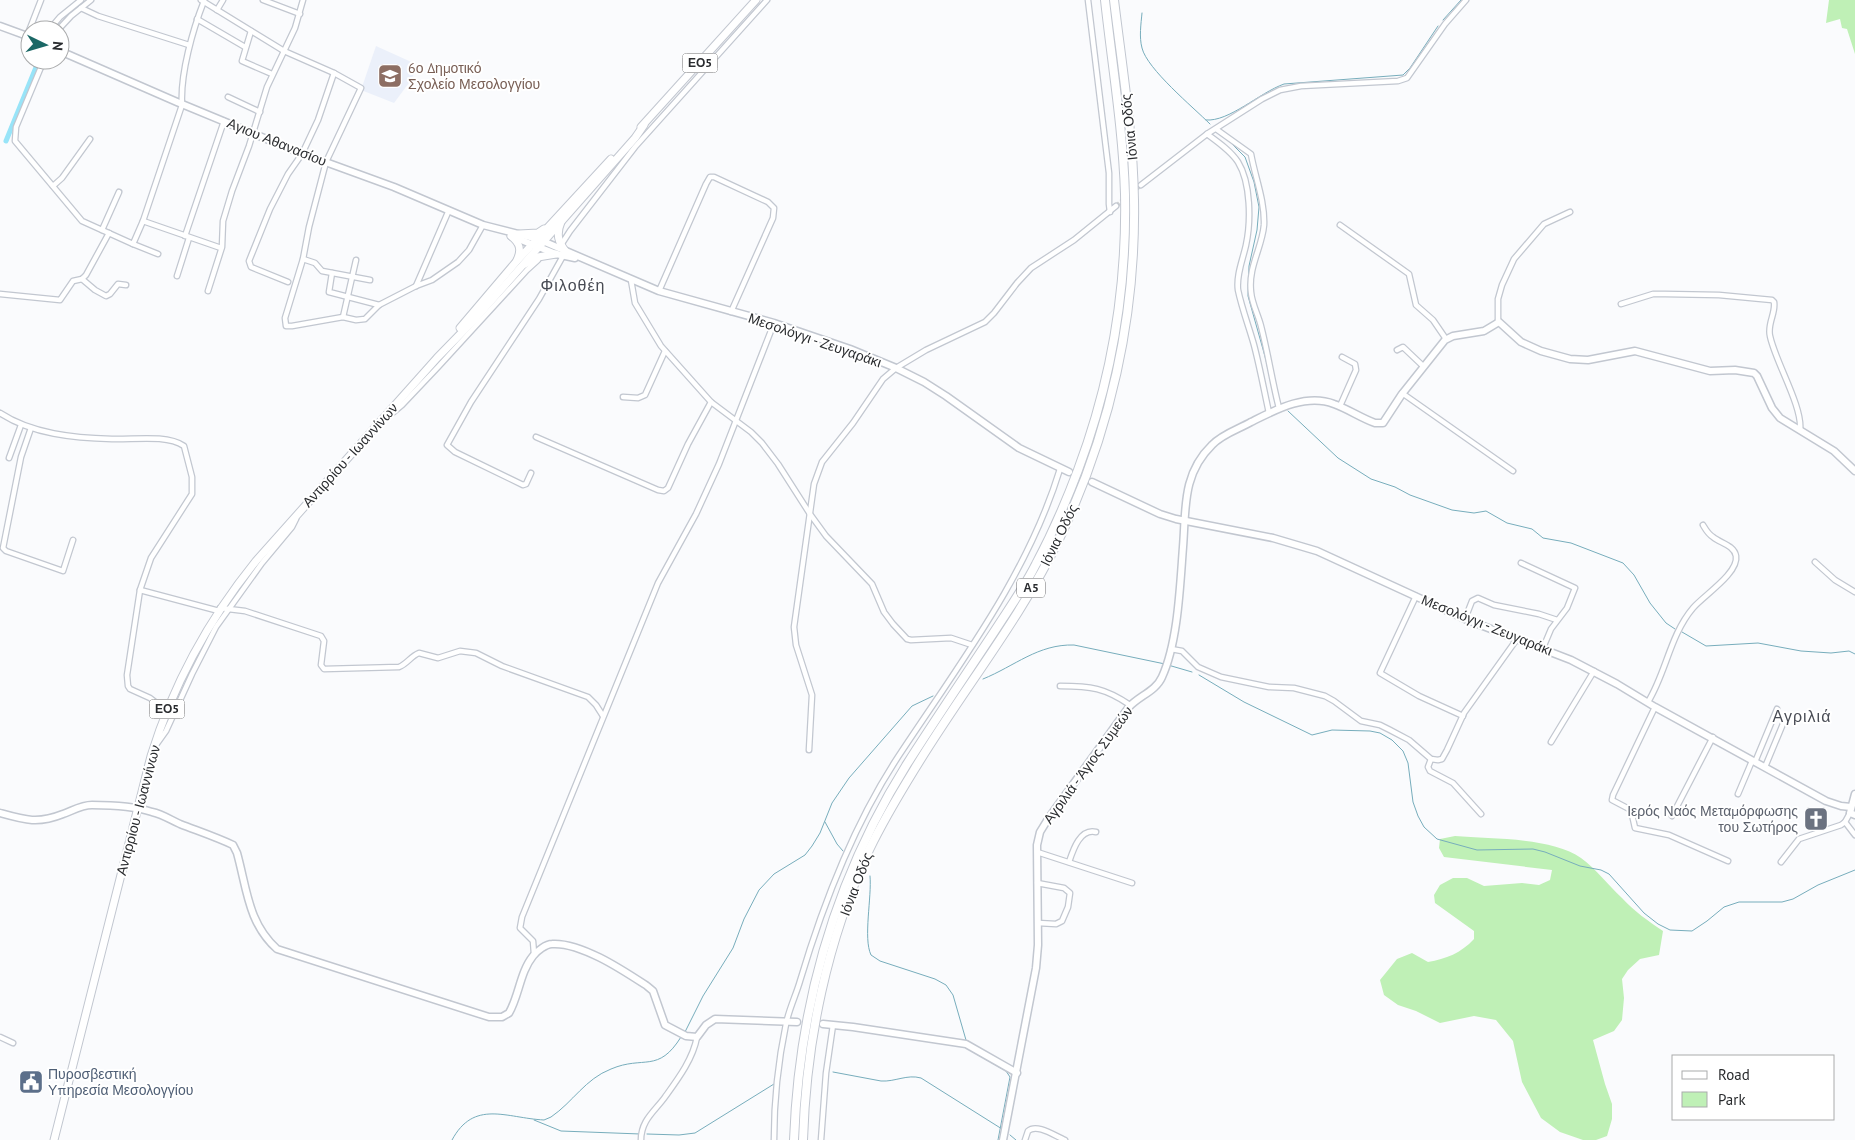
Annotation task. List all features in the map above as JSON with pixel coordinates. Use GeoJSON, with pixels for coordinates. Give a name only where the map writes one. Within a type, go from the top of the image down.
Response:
{"type":"FeatureCollection","features":[{"type":"Feature","properties":{"kind":"highway","name":"Ιόνια Οδός"},"geometry":{"type":"LineString","coordinates":[[794,1140],[800,1061],[809,1007],[829,932],[853,869],[885,802],[906,765],[1018,595],[1035,566],[1075,478],[1099,407],[1109,367],[1119,305],[1125,226],[1123,166],[1104,0]]}},
{"type":"Feature","properties":{"kind":"highway","name":"Ιόνια Οδός"},"geometry":{"type":"LineString","coordinates":[[803,1140],[808,1076],[817,1011],[840,927],[859,873],[915,768],[1016,614],[1048,560],[1060,537],[1082,484],[1112,395],[1127,320],[1133,262],[1134,216],[1132,150],[1114,0]]}},
{"type":"Feature","properties":{"kind":"main road","name":"Αντιρρίου - Ιωαννίνων"},"geometry":{"type":"LineString","coordinates":[[54,1140],[154,748],[167,711],[195,652],[220,610],[256,560],[298,512],[437,358],[447,343],[516,266],[562,220],[756,0]]}},
{"type":"Feature","properties":{"kind":"main road"},"geometry":{"type":"LineString","coordinates":[[0,26],[20,33]]}},
{"type":"Feature","properties":{"kind":"main road","name":"Αγιου Αθανασίου"},"geometry":{"type":"LineString","coordinates":[[70,56],[302,154],[394,187],[483,225],[519,234],[562,254]]}},
{"type":"Feature","properties":{"kind":"main road","name":"Αντιρρίου - Ιωαννίνων"},"geometry":{"type":"LineString","coordinates":[[538,243],[553,223],[635,132],[644,125]]}},
{"type":"Feature","properties":{"kind":"main road"},"geometry":{"type":"LineString","coordinates":[[516,266],[546,255],[562,254],[558,234],[562,220]]}},
{"type":"Feature","properties":{"kind":"main road"},"geometry":{"type":"LineString","coordinates":[[519,234],[538,233],[553,223]]}},
{"type":"Feature","properties":{"kind":"main road","name":"Αγιου Αθανασίου"},"geometry":{"type":"LineString","coordinates":[[497,229],[511,236],[538,243]]}},
{"type":"Feature","properties":{"kind":"main road"},"geometry":{"type":"LineString","coordinates":[[511,236],[520,247],[516,266]]}},
{"type":"Feature","properties":{"kind":"main road","name":"Μεσολόγγι - Ζευγαράκι"},"geometry":{"type":"LineString","coordinates":[[538,243],[659,291],[774,323],[850,349],[896,368],[946,396],[1009,442],[1069,472]]}},
{"type":"Feature","properties":{"kind":"main road"},"geometry":{"type":"LineString","coordinates":[[1402,393],[1446,339],[1484,331],[1498,322],[1503,324],[1521,342],[1546,353],[1570,359],[1588,360],[1635,351],[1710,371],[1735,370],[1754,373],[1777,416],[1834,451],[1855,471]]}},
{"type":"Feature","properties":{"kind":"main road","name":"Αγριλιά - Άγιος Συμεών"},"geometry":{"type":"LineString","coordinates":[[1003,1140],[1035,976],[1038,923],[1038,837],[1044,825],[1130,705],[1154,688],[1163,676],[1171,650],[1180,580],[1184,504],[1197,465],[1206,451],[1216,441],[1279,408],[1316,401],[1328,402],[1371,422],[1380,424],[1387,419],[1402,393]]}},
{"type":"Feature","properties":{"kind":"main road","name":"Μεσολόγγι - Ζευγαράκι"},"geometry":{"type":"LineString","coordinates":[[1092,482],[1160,514],[1183,521],[1259,534],[1317,551],[1466,618],[1543,648],[1594,671],[1754,762],[1826,801],[1852,812]]}},
{"type":"Feature","properties":{"kind":"main road"},"geometry":{"type":"LineString","coordinates":[[1852,812],[1855,794]]}},
{"type":"Feature","properties":{"kind":"main road"},"geometry":{"type":"LineString","coordinates":[[0,813],[34,821],[58,816],[87,805],[138,809],[155,812],[234,845],[256,924],[277,949],[484,1016],[502,1017],[510,1011],[523,976],[534,954],[548,944],[556,944],[573,947],[604,960],[651,989],[665,1025],[686,1036],[696,1038],[706,1025],[715,1019],[797,1022]]}},
{"type":"Feature","properties":{"kind":"main road"},"geometry":{"type":"LineString","coordinates":[[823,1024],[966,1044],[1017,1073]]}},
{"type":"Feature","properties":{"kind":"street"},"geometry":{"type":"LineString","coordinates":[[34,20],[41,0]]}},
{"type":"Feature","properties":{"kind":"street"},"geometry":{"type":"LineString","coordinates":[[57,20],[81,0]]}},
{"type":"Feature","properties":{"kind":"street"},"geometry":{"type":"LineString","coordinates":[[67,20],[91,0]]}},
{"type":"Feature","properties":{"kind":"street"},"geometry":{"type":"LineString","coordinates":[[217,10],[223,0]]}},
{"type":"Feature","properties":{"kind":"street"},"geometry":{"type":"LineString","coordinates":[[263,0],[300,14]]}},
{"type":"Feature","properties":{"kind":"street"},"geometry":{"type":"LineString","coordinates":[[208,290],[222,248],[224,219],[272,74],[295,28],[303,0]]}},
{"type":"Feature","properties":{"kind":"street"},"geometry":{"type":"LineString","coordinates":[[561,245],[630,153],[767,0]]}},
{"type":"Feature","properties":{"kind":"street"},"geometry":{"type":"LineString","coordinates":[[1088,0],[1109,173],[1110,212]]}},
{"type":"Feature","properties":{"kind":"street"},"geometry":{"type":"LineString","coordinates":[[1141,185],[1216,128],[1262,99],[1287,88],[1398,81],[1407,78],[1445,24],[1466,0]]}},
{"type":"Feature","properties":{"kind":"street"},"geometry":{"type":"LineString","coordinates":[[133,244],[143,221],[182,105],[189,45],[202,1],[284,51],[361,88],[326,162],[309,227],[303,259],[285,318],[285,325],[292,326],[343,317],[356,320],[363,319],[379,305],[432,280],[458,262],[469,250],[483,225]]}},
{"type":"Feature","properties":{"kind":"street"},"geometry":{"type":"LineString","coordinates":[[81,8],[98,16],[189,45]]}},
{"type":"Feature","properties":{"kind":"street"},"geometry":{"type":"LineString","coordinates":[[197,19],[245,47]]}},
{"type":"Feature","properties":{"kind":"street"},"geometry":{"type":"LineString","coordinates":[[251,31],[242,60],[244,63],[272,74]]}},
{"type":"Feature","properties":{"kind":"street"},"geometry":{"type":"LineString","coordinates":[[40,70],[16,126],[14,136],[17,144],[82,221],[158,254]]}},
{"type":"Feature","properties":{"kind":"street"},"geometry":{"type":"LineString","coordinates":[[288,282],[251,267],[249,263],[270,209],[288,174],[302,154],[322,109],[334,74]]}},
{"type":"Feature","properties":{"kind":"street"},"geometry":{"type":"LineString","coordinates":[[228,97],[260,112]]}},
{"type":"Feature","properties":{"kind":"street"},"geometry":{"type":"LineString","coordinates":[[177,276],[187,237],[224,121]]}},
{"type":"Feature","properties":{"kind":"street"},"geometry":{"type":"LineString","coordinates":[[1216,128],[1250,152],[1261,197],[1264,225],[1253,265],[1251,292],[1261,325],[1279,408]]}},
{"type":"Feature","properties":{"kind":"street"},"geometry":{"type":"LineString","coordinates":[[1207,134],[1234,157],[1240,164],[1244,177],[1249,204],[1249,221],[1248,238],[1238,276],[1238,290],[1254,345],[1269,413]]}},
{"type":"Feature","properties":{"kind":"street"},"geometry":{"type":"LineString","coordinates":[[53,186],[62,178],[90,139]]}},
{"type":"Feature","properties":{"kind":"street"},"geometry":{"type":"LineString","coordinates":[[659,291],[706,184],[710,177],[714,177],[768,202],[774,208],[773,218],[732,312]]}},
{"type":"Feature","properties":{"kind":"street"},"geometry":{"type":"LineString","coordinates":[[102,230],[119,192]]}},
{"type":"Feature","properties":{"kind":"street"},"geometry":{"type":"LineString","coordinates":[[809,750],[812,695],[796,645],[794,627],[816,478],[822,462],[853,423],[879,383],[896,368],[939,343],[984,322],[994,314],[1017,283],[1031,268],[1074,240],[1116,206]]}},
{"type":"Feature","properties":{"kind":"street"},"geometry":{"type":"LineString","coordinates":[[416,286],[449,210]]}},
{"type":"Feature","properties":{"kind":"street"},"geometry":{"type":"LineString","coordinates":[[1498,322],[1498,299],[1514,259],[1544,224],[1570,212]]}},
{"type":"Feature","properties":{"kind":"street"},"geometry":{"type":"LineString","coordinates":[[143,221],[222,248]]}},
{"type":"Feature","properties":{"kind":"street"},"geometry":{"type":"LineString","coordinates":[[1340,225],[1409,274],[1416,305],[1433,320],[1446,339]]}},
{"type":"Feature","properties":{"kind":"street"},"geometry":{"type":"LineString","coordinates":[[0,294],[60,300],[73,281],[82,279],[87,274],[109,234]]}},
{"type":"Feature","properties":{"kind":"street"},"geometry":{"type":"LineString","coordinates":[[531,473],[526,484],[522,485],[455,452],[447,445],[471,402],[539,300],[562,254]]}},
{"type":"Feature","properties":{"kind":"street"},"geometry":{"type":"LineString","coordinates":[[378,422],[405,402],[527,270],[546,255]]}},
{"type":"Feature","properties":{"kind":"street"},"geometry":{"type":"LineString","coordinates":[[303,259],[314,263],[322,271],[370,280]]}},
{"type":"Feature","properties":{"kind":"street"},"geometry":{"type":"LineString","coordinates":[[343,317],[356,260]]}},
{"type":"Feature","properties":{"kind":"street"},"geometry":{"type":"LineString","coordinates":[[332,273],[329,292],[379,305]]}},
{"type":"Feature","properties":{"kind":"street"},"geometry":{"type":"LineString","coordinates":[[82,279],[106,296],[118,284],[126,285]]}},
{"type":"Feature","properties":{"kind":"street"},"geometry":{"type":"LineString","coordinates":[[631,280],[635,303],[651,332],[665,351],[711,402],[751,432],[762,443],[782,469],[826,536],[869,579],[884,612],[893,624],[907,639],[918,641],[926,638],[950,638],[972,646]]}},
{"type":"Feature","properties":{"kind":"street"},"geometry":{"type":"LineString","coordinates":[[1621,304],[1653,294],[1719,295],[1772,300],[1774,308],[1770,323],[1770,338],[1800,420],[1800,430]]}},
{"type":"Feature","properties":{"kind":"street"},"geometry":{"type":"LineString","coordinates":[[534,954],[533,941],[522,930],[520,923],[658,583],[696,514],[719,464],[774,323]]}},
{"type":"Feature","properties":{"kind":"street"},"geometry":{"type":"LineString","coordinates":[[1397,350],[1401,347],[1404,348],[1424,366]]}},
{"type":"Feature","properties":{"kind":"street"},"geometry":{"type":"LineString","coordinates":[[623,397],[638,398],[645,395],[665,351]]}},
{"type":"Feature","properties":{"kind":"street"},"geometry":{"type":"LineString","coordinates":[[1340,406],[1356,370],[1355,364],[1342,357]]}},
{"type":"Feature","properties":{"kind":"street"},"geometry":{"type":"LineString","coordinates":[[1402,393],[1513,471]]}},
{"type":"Feature","properties":{"kind":"street"},"geometry":{"type":"LineString","coordinates":[[536,437],[664,491],[668,488],[688,444],[711,402]]}},
{"type":"Feature","properties":{"kind":"street"},"geometry":{"type":"LineString","coordinates":[[0,413],[21,425],[31,428],[81,437],[111,439],[148,438],[177,443],[185,447],[192,477],[192,494],[151,558],[140,590],[128,666],[128,686],[130,689],[154,701],[167,711]]}},
{"type":"Feature","properties":{"kind":"street"},"geometry":{"type":"LineString","coordinates":[[9,458],[21,425]]}},
{"type":"Feature","properties":{"kind":"street"},"geometry":{"type":"LineString","coordinates":[[31,428],[21,457],[3,548],[6,551],[62,571],[65,569],[73,540]]}},
{"type":"Feature","properties":{"kind":"street"},"geometry":{"type":"LineString","coordinates":[[774,1140],[774,1115],[786,1022],[819,922],[854,837],[880,786],[1011,583],[1026,556],[1051,500],[1060,469]]}},
{"type":"Feature","properties":{"kind":"street"},"geometry":{"type":"LineString","coordinates":[[154,748],[166,732],[207,642],[216,627],[262,563],[292,527],[298,512]]}},
{"type":"Feature","properties":{"kind":"street"},"geometry":{"type":"LineString","coordinates":[[1648,702],[1657,686],[1665,661],[1688,615],[1694,606],[1719,585],[1736,563],[1733,549],[1712,537],[1703,525]]}},
{"type":"Feature","properties":{"kind":"street"},"geometry":{"type":"LineString","coordinates":[[1814,562],[1835,580],[1855,592]]}},
{"type":"Feature","properties":{"kind":"street"},"geometry":{"type":"LineString","coordinates":[[1521,563],[1574,588],[1567,608],[1557,620],[1543,648]]}},
{"type":"Feature","properties":{"kind":"street"},"geometry":{"type":"LineString","coordinates":[[140,590],[220,610],[229,608],[244,610],[321,636],[324,639],[321,665],[324,669],[399,667],[419,652],[438,658],[460,651],[472,652],[502,666],[586,696],[593,701],[603,716]]}},
{"type":"Feature","properties":{"kind":"street"},"geometry":{"type":"LineString","coordinates":[[1416,596],[1380,673],[1419,696],[1463,716]]}},
{"type":"Feature","properties":{"kind":"street"},"geometry":{"type":"LineString","coordinates":[[1466,618],[1472,601],[1478,598],[1494,605],[1539,614],[1557,620]]}},
{"type":"Feature","properties":{"kind":"street"},"geometry":{"type":"LineString","coordinates":[[1171,650],[1182,651],[1198,667],[1221,677],[1269,687],[1294,688],[1325,696],[1361,721],[1380,725],[1409,740],[1431,759],[1438,760],[1442,758],[1463,716],[1517,639]]}},
{"type":"Feature","properties":{"kind":"street"},"geometry":{"type":"LineString","coordinates":[[1551,742],[1594,671]]}},
{"type":"Feature","properties":{"kind":"street"},"geometry":{"type":"LineString","coordinates":[[1060,686],[1082,686],[1105,690],[1130,705]]}},
{"type":"Feature","properties":{"kind":"street"},"geometry":{"type":"LineString","coordinates":[[1655,707],[1612,800],[1631,810],[1635,828],[1669,835],[1728,861]]}},
{"type":"Feature","properties":{"kind":"street"},"geometry":{"type":"LineString","coordinates":[[1738,794],[1754,762],[1776,709]]}},
{"type":"Feature","properties":{"kind":"street"},"geometry":{"type":"LineString","coordinates":[[1765,767],[1784,719]]}},
{"type":"Feature","properties":{"kind":"street"},"geometry":{"type":"LineString","coordinates":[[1672,816],[1713,737]]}},
{"type":"Feature","properties":{"kind":"street"},"geometry":{"type":"LineString","coordinates":[[1431,759],[1428,767],[1430,771],[1453,783],[1481,814]]}},
{"type":"Feature","properties":{"kind":"street"},"geometry":{"type":"LineString","coordinates":[[1781,862],[1799,839],[1845,822],[1852,812]]}},
{"type":"Feature","properties":{"kind":"street"},"geometry":{"type":"LineString","coordinates":[[1845,822],[1855,835]]}},
{"type":"Feature","properties":{"kind":"street"},"geometry":{"type":"LineString","coordinates":[[1069,862],[1074,848],[1085,832],[1096,832]]}},
{"type":"Feature","properties":{"kind":"street"},"geometry":{"type":"LineString","coordinates":[[1037,852],[1132,883]]}},
{"type":"Feature","properties":{"kind":"street"},"geometry":{"type":"LineString","coordinates":[[1037,883],[1064,888],[1070,894],[1068,907],[1062,921],[1056,924],[1038,923]]}},
{"type":"Feature","properties":{"kind":"street"},"geometry":{"type":"LineString","coordinates":[[821,1140],[826,1073],[833,1025]]}},
{"type":"Feature","properties":{"kind":"street"},"geometry":{"type":"LineString","coordinates":[[0,1037],[13,1043]]}},
{"type":"Feature","properties":{"kind":"street"},"geometry":{"type":"LineString","coordinates":[[640,1140],[646,1120],[665,1097],[690,1058],[696,1038]]}},
{"type":"Feature","properties":{"kind":"street"},"geometry":{"type":"LineString","coordinates":[[1026,1140],[1028,1131],[1034,1128],[1041,1129],[1065,1140]]}},
{"type":"Feature","properties":{"kind":"shaded area","name":"6ο Δημοτικό Σχολείο Μεσολογγίου"},"geometry":{"type":"Polygon","coordinates":[[[376,46],[418,65],[411,80],[394,103],[361,90],[376,46]]]}},
{"type":"Feature","properties":{"kind":"green space"},"geometry":{"type":"Polygon","coordinates":[[[1829,0],[1855,0],[1855,54],[1847,29],[1842,28],[1840,19],[1826,23],[1829,0]]]}},
{"type":"Feature","properties":{"kind":"green space"},"geometry":{"type":"Polygon","coordinates":[[[1455,836],[1520,840],[1554,846],[1569,851],[1586,862],[1631,907],[1663,931],[1659,955],[1640,959],[1628,970],[1622,979],[1624,998],[1622,1020],[1614,1031],[1593,1040],[1612,1104],[1612,1119],[1607,1136],[1596,1140],[1583,1140],[1560,1132],[1541,1118],[1522,1082],[1513,1041],[1496,1020],[1474,1016],[1440,1023],[1416,1011],[1398,1005],[1384,995],[1380,980],[1397,959],[1412,953],[1428,962],[1441,959],[1458,952],[1474,939],[1474,931],[1435,903],[1434,895],[1440,885],[1453,878],[1467,878],[1484,886],[1522,883],[1539,885],[1550,880],[1552,870],[1444,857],[1439,848],[1440,839],[1455,836]]]}},
{"type":"Feature","properties":{"kind":"waterway"},"geometry":{"type":"LineString","coordinates":[[1443,20],[1461,0]]}},
{"type":"Feature","properties":{"kind":"waterway"},"geometry":{"type":"LineString","coordinates":[[1142,13],[1140,31],[1142,48],[1146,57],[1161,77],[1210,124]]}},
{"type":"Feature","properties":{"kind":"waterway"},"geometry":{"type":"LineString","coordinates":[[1206,120],[1215,119],[1234,112],[1284,84],[1403,75],[1410,68],[1438,26]]}},
{"type":"Feature","properties":{"kind":"waterway"},"geometry":{"type":"LineString","coordinates":[[6,141],[35,70]]}},
{"type":"Feature","properties":{"kind":"waterway"},"geometry":{"type":"LineString","coordinates":[[1229,141],[1245,157],[1254,182],[1259,207],[1257,230],[1249,266],[1248,296],[1266,360],[1275,402]]}},
{"type":"Feature","properties":{"kind":"waterway"},"geometry":{"type":"LineString","coordinates":[[1288,411],[1338,458],[1371,479],[1452,510],[1474,513],[1486,511],[1507,523],[1532,529],[1543,538],[1571,543],[1623,563],[1634,575],[1650,603],[1666,623],[1675,629]]}},
{"type":"Feature","properties":{"kind":"waterway"},"geometry":{"type":"LineString","coordinates":[[1682,632],[1706,646],[1758,643],[1801,651],[1831,653],[1849,651],[1855,654]]}},
{"type":"Feature","properties":{"kind":"waterway"},"geometry":{"type":"LineString","coordinates":[[983,679],[1038,652],[1061,646],[1074,645],[1165,664]]}},
{"type":"Feature","properties":{"kind":"waterway"},"geometry":{"type":"LineString","coordinates":[[1168,665],[1192,672]]}},
{"type":"Feature","properties":{"kind":"waterway"},"geometry":{"type":"LineString","coordinates":[[1199,675],[1244,702],[1312,735],[1332,730],[1380,733],[1392,740],[1403,751],[1408,763],[1413,802],[1418,816],[1424,827],[1437,839],[1477,850],[1533,849],[1580,866],[1601,870],[1609,874],[1644,913],[1658,924],[1670,930],[1692,931],[1724,907],[1739,902],[1782,902],[1793,899],[1818,885],[1855,870]]}},
{"type":"Feature","properties":{"kind":"waterway"},"geometry":{"type":"LineString","coordinates":[[685,1032],[703,996],[733,948],[744,919],[759,890],[774,874],[805,855],[820,833],[832,803],[849,778],[912,706],[933,696]]}},
{"type":"Feature","properties":{"kind":"waterway"},"geometry":{"type":"LineString","coordinates":[[825,822],[843,851]]}},
{"type":"Feature","properties":{"kind":"waterway"},"geometry":{"type":"LineString","coordinates":[[870,876],[868,938],[871,955],[880,961],[935,979],[946,985],[953,995],[966,1040]]}},
{"type":"Feature","properties":{"kind":"waterway"},"geometry":{"type":"LineString","coordinates":[[452,1140],[461,1127],[470,1119],[481,1115],[492,1114],[544,1120],[551,1117],[602,1073],[623,1065],[657,1060],[665,1056],[681,1037]]}},
{"type":"Feature","properties":{"kind":"waterway"},"geometry":{"type":"LineString","coordinates":[[973,1052],[1006,1071],[1010,1077],[998,1140]]}},
{"type":"Feature","properties":{"kind":"waterway"},"geometry":{"type":"LineString","coordinates":[[833,1072],[881,1081],[911,1077],[921,1078],[1002,1129]]}},
{"type":"Feature","properties":{"kind":"waterway"},"geometry":{"type":"LineString","coordinates":[[647,1134],[679,1135],[695,1133],[774,1084]]}},
{"type":"Feature","properties":{"kind":"waterway"},"geometry":{"type":"LineString","coordinates":[[534,1120],[561,1131],[640,1134]]}},
{"type":"Feature","properties":{"kind":"waterway"},"geometry":{"type":"LineString","coordinates":[[1010,1135],[1016,1140]]}},
{"type":"Feature","properties":{"kind":"tunnel"},"geometry":{"type":"LineString","coordinates":[[1116,206],[1141,185]]}},
{"type":"Feature","properties":{"kind":"place","name":"6ο Δημοτικό Σχολείο Μεσολογγίου"},"geometry":{"type":"Point","coordinates":[390,76]}},
{"type":"Feature","properties":{"kind":"place","name":"Ιερός Ναός Μεταμόρφωσης του Σωτήρος"},"geometry":{"type":"Point","coordinates":[1816,819]}},
{"type":"Feature","properties":{"kind":"place","name":"Πυροσβεστική Υπηρεσία Μεσολογγίου"},"geometry":{"type":"Point","coordinates":[31,1082]}},
{"type":"Feature","properties":{"kind":"district","name":"Φιλοθέη"},"geometry":{"type":"Point","coordinates":[573,285]}},
{"type":"Feature","properties":{"kind":"district","name":"Αγριλιά"},"geometry":{"type":"Point","coordinates":[1802,716]}}]}
